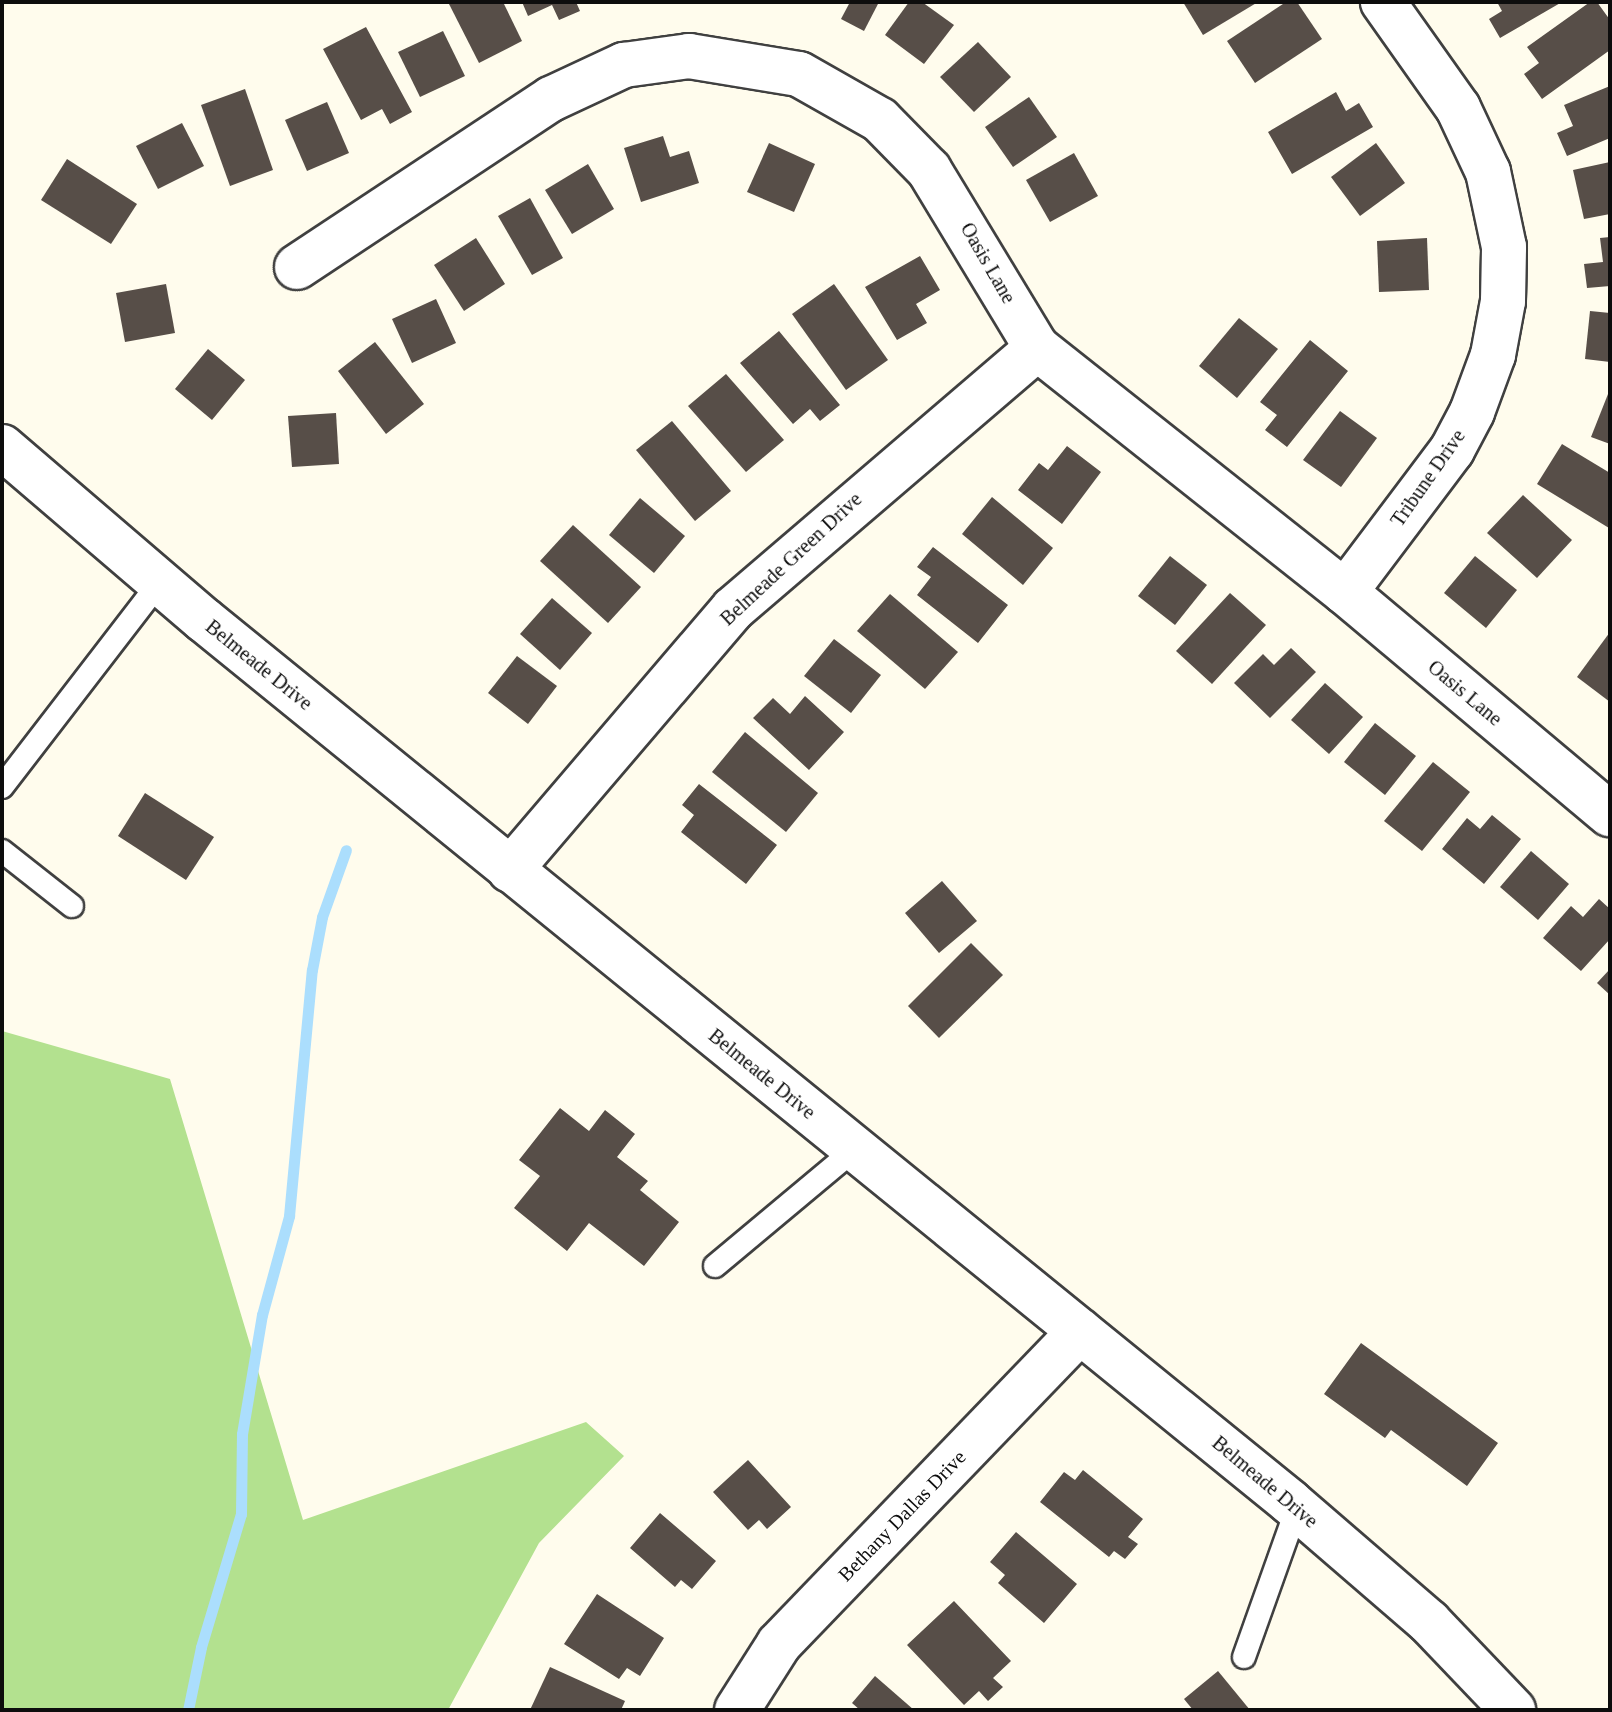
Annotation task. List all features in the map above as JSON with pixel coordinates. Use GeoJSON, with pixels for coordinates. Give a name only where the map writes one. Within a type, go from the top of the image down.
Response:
{"type":"FeatureCollection","features":[{"type":"Feature","properties":{"kind":"street","name":"Tribune Drive"},"geometry":{"type":"LineString","coordinates":[[1345,592],[1452,450],[1472,412],[1493,355],[1503,301],[1504,247],[1488,172],[1458,108],[1383,2]]}},
{"type":"Feature","properties":{"kind":"street","name":"Oasis Lane"},"geometry":{"type":"LineString","coordinates":[[297,267],[551,99],[624,65],[689,56],[799,74],[880,120],[929,170],[1037,348],[1345,592],[1610,814]]}},
{"type":"Feature","properties":{"kind":"street","name":"Belmeade Green Drive"},"geometry":{"type":"LineString","coordinates":[[510,870],[733,609],[834,517],[1037,348]]}},
{"type":"Feature","properties":{"kind":"street","name":"Belmeade Drive"},"geometry":{"type":"LineString","coordinates":[[2,447],[160,582],[510,870],[1297,1508],[1429,1622],[1513,1710]]}},
{"type":"Feature","properties":{"kind":"street","name":"Bethany Dallas Drive"},"geometry":{"type":"LineString","coordinates":[[737,1710],[779,1644],[1080,1331]]}},
{"type":"Feature","properties":{"kind":"lane"},"geometry":{"type":"LineString","coordinates":[[2,787],[160,582]]}},
{"type":"Feature","properties":{"kind":"lane"},"geometry":{"type":"LineString","coordinates":[[2,851],[72,906]]}},
{"type":"Feature","properties":{"kind":"lane"},"geometry":{"type":"LineString","coordinates":[[715,1266],[855,1149]]}},
{"type":"Feature","properties":{"kind":"lane"},"geometry":{"type":"LineString","coordinates":[[1244,1657],[1297,1508]]}},
{"type":"Feature","properties":{"kind":"green space"},"geometry":{"type":"Polygon","coordinates":[[[2,1031],[170,1079],[303,1520],[586,1422],[624,1456],[539,1543],[448,1710],[2,1710],[2,1031]]]}},
{"type":"Feature","properties":{"kind":"building"},"geometry":{"type":"Polygon","coordinates":[[[448,2],[503,2],[522,41],[479,63],[448,2]]]}},
{"type":"Feature","properties":{"kind":"building"},"geometry":{"type":"Polygon","coordinates":[[[522,2],[576,2],[580,11],[559,20],[552,5],[528,16],[522,2]]]}},
{"type":"Feature","properties":{"kind":"building"},"geometry":{"type":"Polygon","coordinates":[[[850,2],[879,2],[864,31],[841,19],[850,2]]]}},
{"type":"Feature","properties":{"kind":"building"},"geometry":{"type":"Polygon","coordinates":[[[909,2],[922,2],[954,25],[924,64],[885,35],[909,2]]]}},
{"type":"Feature","properties":{"kind":"building"},"geometry":{"type":"Polygon","coordinates":[[[1183,2],[1258,2],[1203,35],[1183,2]]]}},
{"type":"Feature","properties":{"kind":"building"},"geometry":{"type":"Polygon","coordinates":[[[1286,2],[1297,2],[1322,39],[1255,83],[1227,41],[1286,2]]]}},
{"type":"Feature","properties":{"kind":"building"},"geometry":{"type":"Polygon","coordinates":[[[1497,2],[1562,2],[1500,38],[1489,19],[1502,11],[1497,2]]]}},
{"type":"Feature","properties":{"kind":"building"},"geometry":{"type":"Polygon","coordinates":[[[1590,2],[1597,2],[1610,20],[1610,50],[1542,99],[1524,74],[1539,63],[1527,47],[1590,2]]]}},
{"type":"Feature","properties":{"kind":"building"},"geometry":{"type":"Polygon","coordinates":[[[366,27],[412,112],[390,124],[382,109],[361,120],[323,49],[366,27]]]}},
{"type":"Feature","properties":{"kind":"building"},"geometry":{"type":"Polygon","coordinates":[[[443,31],[465,76],[420,97],[398,52],[443,31]]]}},
{"type":"Feature","properties":{"kind":"building"},"geometry":{"type":"Polygon","coordinates":[[[978,42],[1011,77],[974,112],[940,77],[978,42]]]}},
{"type":"Feature","properties":{"kind":"building"},"geometry":{"type":"Polygon","coordinates":[[[1610,86],[1610,138],[1567,156],[1557,133],[1573,126],[1564,105],[1610,86]]]}},
{"type":"Feature","properties":{"kind":"building"},"geometry":{"type":"Polygon","coordinates":[[[245,89],[273,170],[230,186],[201,105],[245,89]]]}},
{"type":"Feature","properties":{"kind":"building"},"geometry":{"type":"Polygon","coordinates":[[[1336,92],[1346,111],[1359,103],[1373,127],[1292,174],[1268,132],[1336,92]]]}},
{"type":"Feature","properties":{"kind":"building"},"geometry":{"type":"Polygon","coordinates":[[[1029,97],[1057,137],[1013,167],[985,127],[1029,97]]]}},
{"type":"Feature","properties":{"kind":"building"},"geometry":{"type":"Polygon","coordinates":[[[327,102],[349,153],[307,171],[285,120],[327,102]]]}},
{"type":"Feature","properties":{"kind":"building"},"geometry":{"type":"Polygon","coordinates":[[[182,123],[204,166],[158,189],[136,146],[182,123]]]}},
{"type":"Feature","properties":{"kind":"building"},"geometry":{"type":"Polygon","coordinates":[[[663,136],[670,157],[689,151],[699,183],[641,202],[624,148],[663,136]]]}},
{"type":"Feature","properties":{"kind":"building"},"geometry":{"type":"Polygon","coordinates":[[[769,143],[815,164],[794,212],[747,192],[769,143]]]}},
{"type":"Feature","properties":{"kind":"building"},"geometry":{"type":"Polygon","coordinates":[[[1376,143],[1405,183],[1360,216],[1331,177],[1376,143]]]}},
{"type":"Feature","properties":{"kind":"building"},"geometry":{"type":"Polygon","coordinates":[[[1074,153],[1098,196],[1050,222],[1026,180],[1074,153]]]}},
{"type":"Feature","properties":{"kind":"building"},"geometry":{"type":"Polygon","coordinates":[[[67,159],[137,204],[111,244],[41,200],[67,159]]]}},
{"type":"Feature","properties":{"kind":"building"},"geometry":{"type":"Polygon","coordinates":[[[1610,162],[1610,214],[1584,219],[1573,170],[1610,162]]]}},
{"type":"Feature","properties":{"kind":"building"},"geometry":{"type":"Polygon","coordinates":[[[588,164],[614,209],[572,234],[545,190],[588,164]]]}},
{"type":"Feature","properties":{"kind":"building"},"geometry":{"type":"Polygon","coordinates":[[[530,198],[563,258],[532,275],[498,216],[530,198]]]}},
{"type":"Feature","properties":{"kind":"building"},"geometry":{"type":"Polygon","coordinates":[[[1610,237],[1610,286],[1587,288],[1584,264],[1603,262],[1600,238],[1610,237]]]}},
{"type":"Feature","properties":{"kind":"building"},"geometry":{"type":"Polygon","coordinates":[[[476,238],[505,284],[464,311],[434,265],[476,238]]]}},
{"type":"Feature","properties":{"kind":"building"},"geometry":{"type":"Polygon","coordinates":[[[1427,238],[1429,290],[1379,292],[1377,241],[1427,238]]]}},
{"type":"Feature","properties":{"kind":"building"},"geometry":{"type":"Polygon","coordinates":[[[920,256],[940,290],[916,304],[927,323],[897,340],[865,287],[920,256]]]}},
{"type":"Feature","properties":{"kind":"building"},"geometry":{"type":"Polygon","coordinates":[[[166,284],[175,333],[125,342],[116,293],[166,284]]]}},
{"type":"Feature","properties":{"kind":"building"},"geometry":{"type":"Polygon","coordinates":[[[834,284],[888,360],[846,390],[792,314],[834,284]]]}},
{"type":"Feature","properties":{"kind":"building"},"geometry":{"type":"Polygon","coordinates":[[[436,299],[456,343],[412,363],[392,319],[436,299]]]}},
{"type":"Feature","properties":{"kind":"building"},"geometry":{"type":"Polygon","coordinates":[[[1590,311],[1610,313],[1610,362],[1585,359],[1590,311]]]}},
{"type":"Feature","properties":{"kind":"building"},"geometry":{"type":"Polygon","coordinates":[[[1239,318],[1278,349],[1237,398],[1199,366],[1239,318]]]}},
{"type":"Feature","properties":{"kind":"building"},"geometry":{"type":"Polygon","coordinates":[[[779,331],[840,405],[820,421],[810,409],[793,424],[740,363],[779,331]]]}},
{"type":"Feature","properties":{"kind":"building"},"geometry":{"type":"Polygon","coordinates":[[[1310,340],[1348,371],[1287,447],[1265,430],[1277,415],[1260,402],[1310,340]]]}},
{"type":"Feature","properties":{"kind":"building"},"geometry":{"type":"Polygon","coordinates":[[[375,342],[424,404],[386,434],[338,371],[375,342]]]}},
{"type":"Feature","properties":{"kind":"building"},"geometry":{"type":"Polygon","coordinates":[[[208,349],[245,380],[212,420],[175,389],[208,349]]]}},
{"type":"Feature","properties":{"kind":"building"},"geometry":{"type":"Polygon","coordinates":[[[726,374],[784,440],[746,472],[688,406],[726,374]]]}},
{"type":"Feature","properties":{"kind":"building"},"geometry":{"type":"Polygon","coordinates":[[[1610,389],[1610,444],[1591,437],[1610,389]]]}},
{"type":"Feature","properties":{"kind":"building"},"geometry":{"type":"Polygon","coordinates":[[[1340,411],[1377,438],[1341,487],[1303,460],[1340,411]]]}},
{"type":"Feature","properties":{"kind":"building"},"geometry":{"type":"Polygon","coordinates":[[[336,413],[339,464],[292,467],[288,416],[336,413]]]}},
{"type":"Feature","properties":{"kind":"building"},"geometry":{"type":"Polygon","coordinates":[[[672,421],[731,491],[695,521],[636,450],[672,421]]]}},
{"type":"Feature","properties":{"kind":"building"},"geometry":{"type":"Polygon","coordinates":[[[1562,444],[1610,473],[1609,528],[1537,484],[1562,444]]]}},
{"type":"Feature","properties":{"kind":"building"},"geometry":{"type":"Polygon","coordinates":[[[1067,446],[1101,472],[1062,524],[1018,490],[1039,463],[1048,470],[1067,446]]]}},
{"type":"Feature","properties":{"kind":"building"},"geometry":{"type":"Polygon","coordinates":[[[1523,495],[1572,540],[1537,578],[1487,533],[1523,495]]]}},
{"type":"Feature","properties":{"kind":"building"},"geometry":{"type":"Polygon","coordinates":[[[992,497],[1053,548],[1023,585],[962,534],[992,497]]]}},
{"type":"Feature","properties":{"kind":"building"},"geometry":{"type":"Polygon","coordinates":[[[640,498],[685,536],[654,573],[609,535],[640,498]]]}},
{"type":"Feature","properties":{"kind":"building"},"geometry":{"type":"Polygon","coordinates":[[[573,525],[641,587],[608,623],[540,561],[573,525]]]}},
{"type":"Feature","properties":{"kind":"building"},"geometry":{"type":"Polygon","coordinates":[[[933,547],[1008,605],[978,643],[917,595],[931,577],[917,567],[933,547]]]}},
{"type":"Feature","properties":{"kind":"building"},"geometry":{"type":"Polygon","coordinates":[[[1170,556],[1207,585],[1175,625],[1138,596],[1170,556]]]}},
{"type":"Feature","properties":{"kind":"building"},"geometry":{"type":"Polygon","coordinates":[[[1475,556],[1517,590],[1486,628],[1444,593],[1475,556]]]}},
{"type":"Feature","properties":{"kind":"building"},"geometry":{"type":"Polygon","coordinates":[[[1230,593],[1266,625],[1212,684],[1176,651],[1230,593]]]}},
{"type":"Feature","properties":{"kind":"building"},"geometry":{"type":"Polygon","coordinates":[[[890,594],[958,652],[925,689],[857,631],[890,594]]]}},
{"type":"Feature","properties":{"kind":"building"},"geometry":{"type":"Polygon","coordinates":[[[552,598],[592,633],[560,670],[520,634],[552,598]]]}},
{"type":"Feature","properties":{"kind":"building"},"geometry":{"type":"Polygon","coordinates":[[[1610,632],[1610,702],[1577,677],[1610,632]]]}},
{"type":"Feature","properties":{"kind":"building"},"geometry":{"type":"Polygon","coordinates":[[[834,639],[881,675],[851,713],[804,676],[834,639]]]}},
{"type":"Feature","properties":{"kind":"building"},"geometry":{"type":"Polygon","coordinates":[[[1291,648],[1316,672],[1270,718],[1234,683],[1263,654],[1274,665],[1291,648]]]}},
{"type":"Feature","properties":{"kind":"building"},"geometry":{"type":"Polygon","coordinates":[[[517,656],[557,686],[528,724],[488,693],[517,656]]]}},
{"type":"Feature","properties":{"kind":"building"},"geometry":{"type":"Polygon","coordinates":[[[1325,683],[1363,717],[1329,754],[1291,720],[1325,683]]]}},
{"type":"Feature","properties":{"kind":"building"},"geometry":{"type":"Polygon","coordinates":[[[805,696],[844,732],[809,770],[753,718],[773,698],[790,714],[805,696]]]}},
{"type":"Feature","properties":{"kind":"building"},"geometry":{"type":"Polygon","coordinates":[[[1375,723],[1416,756],[1385,795],[1344,762],[1375,723]]]}},
{"type":"Feature","properties":{"kind":"building"},"geometry":{"type":"Polygon","coordinates":[[[745,732],[818,793],[786,832],[712,772],[745,732]]]}},
{"type":"Feature","properties":{"kind":"building"},"geometry":{"type":"Polygon","coordinates":[[[1433,762],[1470,792],[1422,851],[1384,821],[1433,762]]]}},
{"type":"Feature","properties":{"kind":"building"},"geometry":{"type":"Polygon","coordinates":[[[699,784],[777,845],[746,884],[681,832],[694,815],[682,805],[699,784]]]}},
{"type":"Feature","properties":{"kind":"building"},"geometry":{"type":"Polygon","coordinates":[[[145,793],[214,837],[186,880],[118,836],[145,793]]]}},
{"type":"Feature","properties":{"kind":"building"},"geometry":{"type":"Polygon","coordinates":[[[1492,815],[1521,839],[1484,884],[1442,849],[1467,818],[1480,829],[1492,815]]]}},
{"type":"Feature","properties":{"kind":"building"},"geometry":{"type":"Polygon","coordinates":[[[1531,851],[1569,884],[1538,920],[1500,887],[1531,851]]]}},
{"type":"Feature","properties":{"kind":"building"},"geometry":{"type":"Polygon","coordinates":[[[942,881],[977,921],[939,953],[905,913],[942,881]]]}},
{"type":"Feature","properties":{"kind":"building"},"geometry":{"type":"Polygon","coordinates":[[[1599,899],[1610,909],[1610,939],[1581,971],[1543,938],[1571,906],[1583,917],[1599,899]]]}},
{"type":"Feature","properties":{"kind":"building"},"geometry":{"type":"Polygon","coordinates":[[[971,943],[1003,975],[939,1038],[908,1006],[971,943]]]}},
{"type":"Feature","properties":{"kind":"building"},"geometry":{"type":"Polygon","coordinates":[[[1610,969],[1610,995],[1597,983],[1610,969]]]}},
{"type":"Feature","properties":{"kind":"building"},"geometry":{"type":"Polygon","coordinates":[[[560,1108],[589,1131],[605,1110],[635,1134],[617,1157],[648,1181],[640,1190],[679,1222],[644,1266],[589,1223],[567,1251],[514,1208],[540,1176],[519,1160],[560,1108]]]}},
{"type":"Feature","properties":{"kind":"building"},"geometry":{"type":"Polygon","coordinates":[[[1361,1343],[1498,1443],[1467,1486],[1391,1430],[1385,1438],[1324,1394],[1361,1343]]]}},
{"type":"Feature","properties":{"kind":"building"},"geometry":{"type":"Polygon","coordinates":[[[748,1460],[791,1507],[767,1529],[759,1520],[748,1530],[713,1492],[748,1460]]]}},
{"type":"Feature","properties":{"kind":"building"},"geometry":{"type":"Polygon","coordinates":[[[1083,1470],[1143,1519],[1128,1537],[1138,1544],[1125,1559],[1114,1551],[1109,1557],[1040,1502],[1064,1472],[1075,1480],[1083,1470]]]}},
{"type":"Feature","properties":{"kind":"building"},"geometry":{"type":"Polygon","coordinates":[[[660,1513],[716,1561],[692,1589],[681,1580],[675,1587],[630,1548],[660,1513]]]}},
{"type":"Feature","properties":{"kind":"building"},"geometry":{"type":"Polygon","coordinates":[[[1016,1532],[1077,1584],[1044,1623],[998,1583],[1005,1575],[990,1562],[1016,1532]]]}},
{"type":"Feature","properties":{"kind":"building"},"geometry":{"type":"Polygon","coordinates":[[[597,1594],[664,1638],[640,1676],[627,1668],[619,1679],[564,1644],[597,1594]]]}},
{"type":"Feature","properties":{"kind":"building"},"geometry":{"type":"Polygon","coordinates":[[[954,1601],[1011,1661],[993,1678],[1003,1687],[988,1701],[979,1691],[964,1705],[907,1645],[954,1601]]]}},
{"type":"Feature","properties":{"kind":"building"},"geometry":{"type":"Polygon","coordinates":[[[550,1667],[625,1701],[621,1710],[530,1710],[550,1667]]]}},
{"type":"Feature","properties":{"kind":"building"},"geometry":{"type":"Polygon","coordinates":[[[1218,1671],[1250,1710],[1193,1710],[1184,1699],[1218,1671]]]}},
{"type":"Feature","properties":{"kind":"building"},"geometry":{"type":"Polygon","coordinates":[[[875,1676],[914,1710],[860,1710],[852,1703],[875,1676]]]}},
{"type":"Feature","properties":{"kind":"waterway"},"geometry":{"type":"LineString","coordinates":[[188,1710],[201,1647],[241,1514],[242,1434],[262,1315],[289,1216],[312,970],[322,917],[346,850]]}}]}
